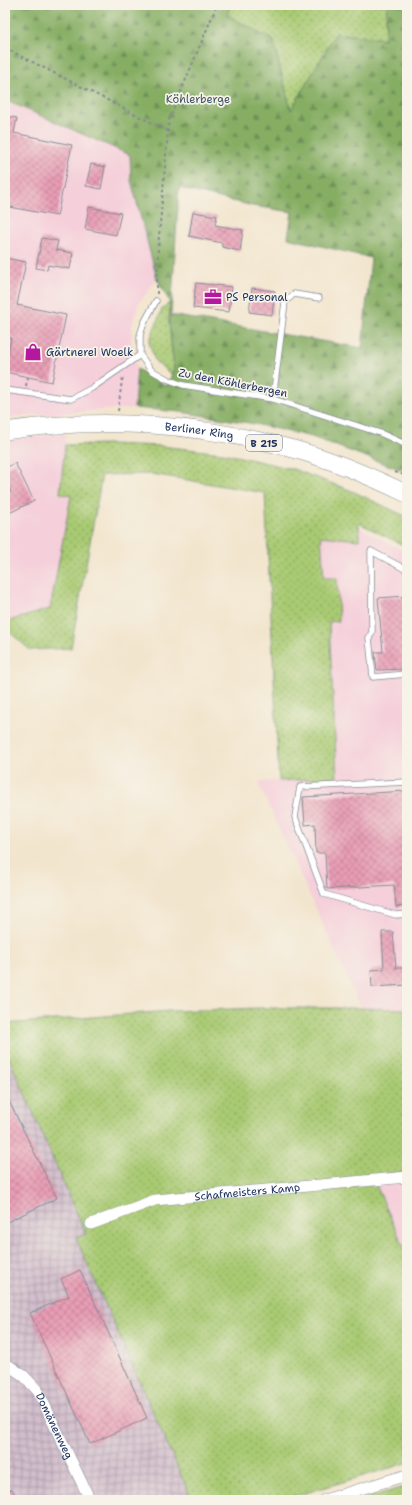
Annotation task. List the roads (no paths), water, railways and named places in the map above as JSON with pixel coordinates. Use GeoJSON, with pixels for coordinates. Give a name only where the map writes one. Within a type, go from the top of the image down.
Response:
{"type":"FeatureCollection","features":[{"type":"Feature","properties":{"kind":"main road","name":"Berliner Ring"},"geometry":{"type":"LineString","coordinates":[[5,431],[66,425],[113,424],[183,428],[224,434],[297,450],[356,471],[407,494]]}},
{"type":"Feature","properties":{"kind":"street","name":"Schafmeisters Kamp"},"geometry":{"type":"LineString","coordinates":[[91,1224],[155,1200],[407,1177]]}},
{"type":"Feature","properties":{"kind":"street","name":"Domänenweg"},"geometry":{"type":"LineString","coordinates":[[5,1363],[24,1376],[38,1391],[90,1500]]}},
{"type":"Feature","properties":{"kind":"street"},"geometry":{"type":"LineString","coordinates":[[324,1500],[407,1475]]}},
{"type":"Feature","properties":{"kind":"lane"},"geometry":{"type":"LineString","coordinates":[[273,399],[285,302],[294,294],[319,298]]}},
{"type":"Feature","properties":{"kind":"lane"},"geometry":{"type":"LineString","coordinates":[[5,390],[71,399],[92,388],[132,359],[140,355],[140,335],[144,323],[156,301]]}},
{"type":"Feature","properties":{"kind":"lane","name":"Zu den Köhlerbergen"},"geometry":{"type":"LineString","coordinates":[[140,355],[151,370],[167,379],[183,384],[273,399],[380,433],[407,445]]}},
{"type":"Feature","properties":{"kind":"lane"},"geometry":{"type":"LineString","coordinates":[[407,570],[371,551],[372,632],[369,638],[373,677],[407,674]]}},
{"type":"Feature","properties":{"kind":"lane"},"geometry":{"type":"LineString","coordinates":[[407,782],[300,787],[295,817],[324,894],[396,915],[407,914]]}},
{"type":"Feature","properties":{"kind":"place","name":"PS Personal"},"geometry":{"type":"Point","coordinates":[213,297]}},
{"type":"Feature","properties":{"kind":"place","name":"Gärtnerei Woelk"},"geometry":{"type":"Point","coordinates":[33,352]}},
{"type":"Feature","properties":{"kind":"park label","name":"Köhlerberge"},"geometry":{"type":"Point","coordinates":[198,99]}}]}
